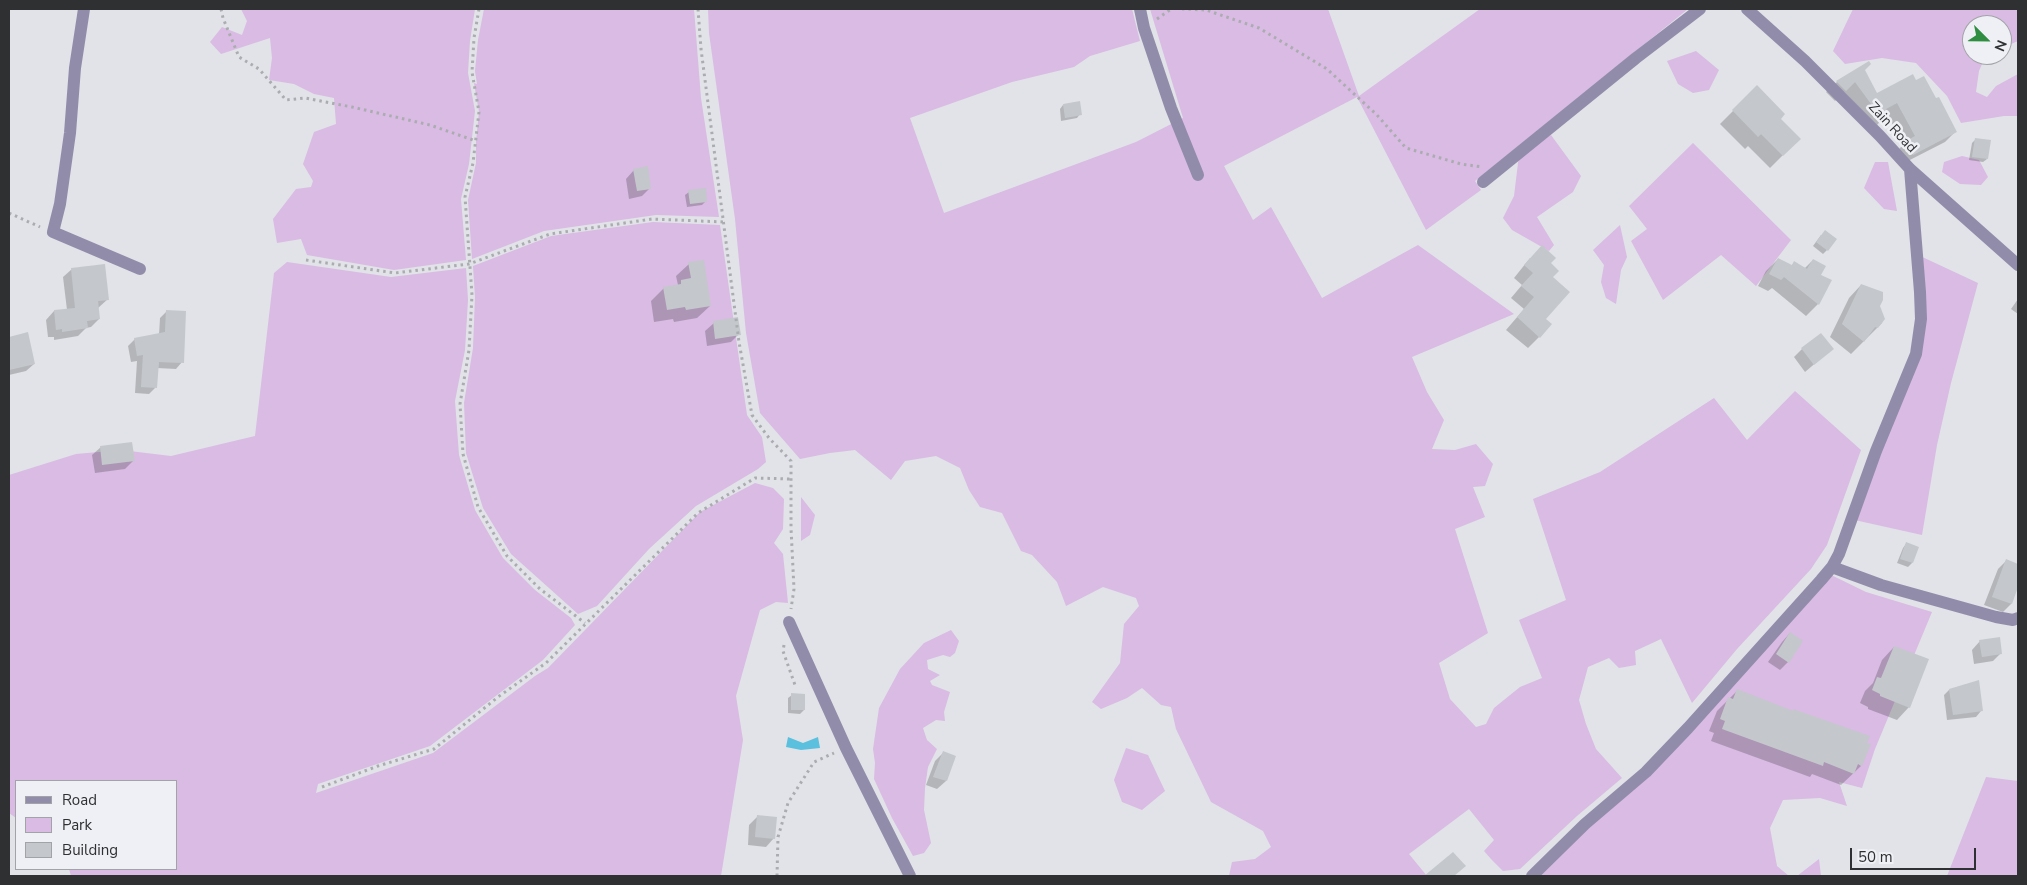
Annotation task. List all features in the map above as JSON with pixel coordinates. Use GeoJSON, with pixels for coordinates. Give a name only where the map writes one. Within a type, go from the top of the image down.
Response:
{"type":"FeatureCollection","features":[{"type":"Feature","properties":{"kind":"street"},"geometry":{"type":"LineString","coordinates":[[84,9],[75,68],[70,133],[60,204],[53,232],[140,269]]}},
{"type":"Feature","properties":{"kind":"street"},"geometry":{"type":"LineString","coordinates":[[1140,9],[1144,28],[1171,108],[1198,175]]}},
{"type":"Feature","properties":{"kind":"street"},"geometry":{"type":"LineString","coordinates":[[1483,182],[1636,58],[1700,9]]}},
{"type":"Feature","properties":{"kind":"street","name":"Zain Road"},"geometry":{"type":"LineString","coordinates":[[1747,9],[1806,61],[1910,169],[2018,265]]}},
{"type":"Feature","properties":{"kind":"street"},"geometry":{"type":"LineString","coordinates":[[1532,876],[1585,824],[1646,772],[1676,741],[1832,567],[1839,554],[1876,451],[1916,354],[1921,319],[1910,169]]}},
{"type":"Feature","properties":{"kind":"street"},"geometry":{"type":"LineString","coordinates":[[1832,567],[1881,584],[1996,617],[2012,620],[2018,618]]}},
{"type":"Feature","properties":{"kind":"street"},"geometry":{"type":"LineString","coordinates":[[790,622],[846,748],[910,876]]}},
{"type":"Feature","properties":{"kind":"path"},"geometry":{"type":"LineString","coordinates":[[221,9],[239,57],[259,69],[286,100],[305,98],[352,107],[430,125],[476,141]]}},
{"type":"Feature","properties":{"kind":"path"},"geometry":{"type":"LineString","coordinates":[[479,9],[474,38],[472,72],[479,112],[473,164],[465,197],[472,295],[469,350],[460,404],[463,454],[478,507],[507,556],[540,589],[584,623]]}},
{"type":"Feature","properties":{"kind":"path"},"geometry":{"type":"LineString","coordinates":[[698,9],[701,49],[739,342],[752,415],[769,438],[791,461],[790,528],[794,589],[790,622]]}},
{"type":"Feature","properties":{"kind":"path"},"geometry":{"type":"LineString","coordinates":[[1182,9],[1206,10],[1260,28],[1327,69],[1376,115],[1406,148],[1461,164],[1474,164],[1495,173]]}},
{"type":"Feature","properties":{"kind":"path"},"geometry":{"type":"LineString","coordinates":[[9,213],[53,232]]}},
{"type":"Feature","properties":{"kind":"path"},"geometry":{"type":"LineString","coordinates":[[306,260],[395,273],[469,264],[550,234],[652,219],[724,222]]}},
{"type":"Feature","properties":{"kind":"path"},"geometry":{"type":"LineString","coordinates":[[322,787],[378,766],[434,749],[498,697],[546,663],[584,623],[698,513],[755,478],[791,479]]}},
{"type":"Feature","properties":{"kind":"path"},"geometry":{"type":"LineString","coordinates":[[777,876],[778,837],[788,803],[814,762],[846,748]]}},
{"type":"Feature","properties":{"kind":"green space"},"geometry":{"type":"Polygon","coordinates":[[[241,9],[475,9],[468,73],[475,111],[469,164],[461,199],[466,260],[394,270],[307,255],[301,239],[277,243],[273,219],[296,189],[311,187],[313,181],[303,164],[314,132],[336,124],[334,98],[314,94],[294,84],[269,80],[272,58],[270,38],[221,54],[210,42],[222,27],[242,35],[247,21],[241,9]]]}},
{"type":"Feature","properties":{"kind":"green space"},"geometry":{"type":"Polygon","coordinates":[[[484,9],[694,9],[701,98],[719,217],[656,215],[544,231],[472,259],[468,200],[476,163],[479,112],[474,83],[477,84],[475,71],[484,9]]]}},
{"type":"Feature","properties":{"kind":"green space"},"geometry":{"type":"Polygon","coordinates":[[[708,9],[1132,9],[1140,41],[1090,56],[1074,67],[1012,82],[910,118],[944,213],[1136,142],[1183,118],[1150,9],[1328,9],[1359,96],[1480,9],[1688,9],[1475,181],[1481,190],[1426,230],[1357,97],[1224,166],[1253,220],[1271,207],[1322,298],[1418,245],[1514,314],[1412,357],[1427,392],[1444,420],[1432,449],[1455,450],[1476,444],[1493,464],[1485,486],[1473,487],[1485,517],[1455,529],[1488,633],[1439,663],[1450,699],[1476,727],[1486,724],[1494,708],[1520,687],[1542,678],[1519,620],[1566,600],[1533,499],[1600,472],[1714,398],[1747,440],[1795,391],[1861,450],[1827,545],[1811,569],[1737,649],[1692,703],[1661,639],[1635,651],[1636,665],[1619,668],[1609,658],[1588,667],[1579,700],[1586,724],[1596,749],[1622,778],[1577,816],[1520,869],[1503,871],[1484,851],[1494,840],[1469,809],[1409,854],[1427,876],[1229,876],[1232,862],[1255,859],[1271,847],[1263,831],[1211,802],[1176,729],[1171,707],[1161,705],[1142,688],[1127,698],[1101,709],[1092,702],[1120,663],[1124,624],[1139,606],[1136,598],[1103,587],[1066,606],[1057,582],[1032,555],[1021,551],[1002,513],[980,507],[969,490],[960,468],[936,456],[905,461],[891,480],[855,450],[800,459],[760,413],[746,333],[735,219],[709,33],[708,9]]]}},
{"type":"Feature","properties":{"kind":"green space"},"geometry":{"type":"Polygon","coordinates":[[[1853,9],[2018,9],[2018,41],[2012,44],[2012,15],[1962,15],[1962,65],[1982,65],[1976,92],[1987,97],[1996,86],[2018,74],[2018,116],[2004,116],[1961,123],[1947,96],[1916,63],[1882,58],[1845,64],[1833,51],[1853,9]]]}},
{"type":"Feature","properties":{"kind":"green space"},"geometry":{"type":"Polygon","coordinates":[[[1696,51],[1719,70],[1709,90],[1693,93],[1678,84],[1667,61],[1696,51]]]}},
{"type":"Feature","properties":{"kind":"green space"},"geometry":{"type":"Polygon","coordinates":[[[1551,135],[1581,176],[1573,192],[1537,217],[1554,245],[1549,251],[1512,230],[1503,218],[1514,196],[1519,155],[1551,135]]]}},
{"type":"Feature","properties":{"kind":"green space"},"geometry":{"type":"Polygon","coordinates":[[[1693,143],[1791,240],[1756,286],[1721,255],[1663,300],[1631,241],[1647,229],[1629,206],[1693,143]]]}},
{"type":"Feature","properties":{"kind":"green space"},"geometry":{"type":"Polygon","coordinates":[[[1962,156],[1979,160],[1988,177],[1981,185],[1960,184],[1942,172],[1944,162],[1962,156]]]}},
{"type":"Feature","properties":{"kind":"green space"},"geometry":{"type":"Polygon","coordinates":[[[1875,162],[1888,162],[1897,211],[1884,209],[1864,188],[1875,162]]]}},
{"type":"Feature","properties":{"kind":"green space"},"geometry":{"type":"Polygon","coordinates":[[[653,222],[720,225],[747,415],[762,437],[766,462],[758,469],[696,506],[649,549],[597,606],[578,614],[511,554],[483,508],[466,453],[464,403],[473,348],[475,297],[473,266],[551,236],[653,222]]]}},
{"type":"Feature","properties":{"kind":"green space"},"geometry":{"type":"Polygon","coordinates":[[[1620,225],[1627,257],[1621,270],[1616,304],[1606,298],[1601,282],[1604,265],[1593,250],[1620,225]]]}},
{"type":"Feature","properties":{"kind":"green space"},"geometry":{"type":"Polygon","coordinates":[[[1918,255],[1978,283],[1951,383],[1937,445],[1922,535],[1850,519],[1918,353],[1918,255]]]}},
{"type":"Feature","properties":{"kind":"green space"},"geometry":{"type":"Polygon","coordinates":[[[287,262],[391,277],[466,268],[468,300],[465,350],[455,401],[459,455],[475,510],[503,558],[535,590],[571,618],[575,625],[543,660],[430,746],[318,784],[316,793],[433,753],[548,668],[700,512],[755,483],[773,488],[784,499],[783,529],[774,543],[783,554],[788,603],[776,602],[760,610],[736,696],[743,740],[721,876],[71,876],[69,870],[178,870],[178,780],[15,780],[15,817],[9,813],[9,475],[76,454],[121,450],[171,456],[255,436],[274,273],[287,262]]]}},
{"type":"Feature","properties":{"kind":"green space"},"geometry":{"type":"Polygon","coordinates":[[[801,497],[815,515],[810,535],[801,541],[801,497]]]}},
{"type":"Feature","properties":{"kind":"green space"},"geometry":{"type":"Polygon","coordinates":[[[1825,572],[1866,592],[1932,612],[1875,749],[1862,788],[1839,782],[1847,806],[1820,798],[1783,800],[1770,828],[1777,866],[1789,876],[1542,876],[1541,873],[1620,796],[1825,572]]]}},
{"type":"Feature","properties":{"kind":"green space"},"geometry":{"type":"Polygon","coordinates":[[[951,630],[959,641],[955,653],[950,657],[943,655],[927,660],[928,669],[940,675],[930,681],[932,685],[950,692],[944,712],[945,721],[936,720],[923,728],[927,740],[937,749],[928,767],[925,788],[924,810],[931,843],[924,853],[913,856],[892,818],[874,779],[875,763],[873,749],[879,708],[900,669],[924,643],[951,630]]]}},
{"type":"Feature","properties":{"kind":"green space"},"geometry":{"type":"Polygon","coordinates":[[[1126,748],[1148,755],[1165,791],[1142,810],[1122,802],[1114,780],[1126,748]]]}},
{"type":"Feature","properties":{"kind":"green space"},"geometry":{"type":"Polygon","coordinates":[[[1986,777],[2018,781],[2018,876],[1947,876],[1986,777]]]}},
{"type":"Feature","properties":{"kind":"green space"},"geometry":{"type":"Polygon","coordinates":[[[1819,859],[1821,876],[1797,876],[1819,859]]]}},
{"type":"Feature","properties":{"kind":"water"},"geometry":{"type":"Polygon","coordinates":[[[788,737],[803,743],[818,737],[820,748],[801,750],[786,747],[788,737]]]}},
{"type":"Feature","properties":{"kind":"building"},"geometry":{"type":"Polygon","coordinates":[[[1869,61],[1871,64],[1865,70],[1877,93],[1913,74],[1916,80],[1924,76],[1936,98],[1939,97],[1957,132],[1913,155],[1906,141],[1915,136],[1897,103],[1886,109],[1889,115],[1882,119],[1855,82],[1846,91],[1836,81],[1869,61]]]}},
{"type":"Feature","properties":{"kind":"building"},"geometry":{"type":"Polygon","coordinates":[[[1757,85],[1785,114],[1781,119],[1801,139],[1783,156],[1761,134],[1758,137],[1732,110],[1757,85]]]}},
{"type":"Feature","properties":{"kind":"building"},"geometry":{"type":"Polygon","coordinates":[[[1080,101],[1082,115],[1065,118],[1063,104],[1080,101]]]}},
{"type":"Feature","properties":{"kind":"building"},"geometry":{"type":"Polygon","coordinates":[[[1975,138],[1991,140],[1988,159],[1972,157],[1975,138]]]}},
{"type":"Feature","properties":{"kind":"building"},"geometry":{"type":"Polygon","coordinates":[[[648,166],[651,189],[637,191],[633,169],[648,166]]]}},
{"type":"Feature","properties":{"kind":"building"},"geometry":{"type":"Polygon","coordinates":[[[706,188],[707,202],[690,204],[688,190],[706,188]]]}},
{"type":"Feature","properties":{"kind":"building"},"geometry":{"type":"Polygon","coordinates":[[[1825,230],[1837,239],[1828,251],[1816,242],[1825,230]]]}},
{"type":"Feature","properties":{"kind":"building"},"geometry":{"type":"Polygon","coordinates":[[[1542,245],[1556,258],[1551,263],[1559,271],[1553,277],[1570,292],[1546,319],[1552,324],[1540,338],[1517,317],[1534,297],[1521,286],[1533,273],[1524,265],[1542,245]]]}},
{"type":"Feature","properties":{"kind":"building"},"geometry":{"type":"Polygon","coordinates":[[[1778,258],[1792,265],[1794,261],[1807,269],[1813,259],[1826,266],[1821,275],[1832,280],[1819,305],[1784,277],[1781,280],[1769,274],[1778,258]]]}},
{"type":"Feature","properties":{"kind":"building"},"geometry":{"type":"Polygon","coordinates":[[[704,260],[711,306],[686,310],[685,307],[667,310],[663,287],[681,284],[681,280],[691,278],[688,262],[704,260]]]}},
{"type":"Feature","properties":{"kind":"building"},"geometry":{"type":"Polygon","coordinates":[[[105,264],[109,300],[98,301],[100,319],[87,321],[88,328],[62,332],[62,329],[56,330],[54,310],[75,308],[71,268],[105,264]]]}},
{"type":"Feature","properties":{"kind":"building"},"geometry":{"type":"Polygon","coordinates":[[[1861,284],[1883,292],[1883,300],[1880,306],[1885,319],[1878,328],[1875,327],[1864,342],[1842,324],[1861,284]]]}},
{"type":"Feature","properties":{"kind":"building"},"geometry":{"type":"Polygon","coordinates":[[[166,310],[186,311],[184,363],[159,362],[157,388],[141,387],[143,355],[137,356],[134,338],[165,332],[166,310]]]}},
{"type":"Feature","properties":{"kind":"building"},"geometry":{"type":"Polygon","coordinates":[[[738,317],[741,335],[715,339],[713,321],[738,317]]]}},
{"type":"Feature","properties":{"kind":"building"},"geometry":{"type":"Polygon","coordinates":[[[28,332],[35,364],[9,370],[9,337],[28,332]]]}},
{"type":"Feature","properties":{"kind":"building"},"geometry":{"type":"Polygon","coordinates":[[[1821,333],[1834,349],[1814,365],[1801,348],[1821,333]]]}},
{"type":"Feature","properties":{"kind":"building"},"geometry":{"type":"Polygon","coordinates":[[[132,442],[135,461],[102,465],[100,446],[132,442]]]}},
{"type":"Feature","properties":{"kind":"building"},"geometry":{"type":"Polygon","coordinates":[[[1906,542],[1919,547],[1913,563],[1900,559],[1906,542]]]}},
{"type":"Feature","properties":{"kind":"building"},"geometry":{"type":"Polygon","coordinates":[[[2006,559],[2018,564],[2018,587],[2012,604],[1992,597],[2006,559]]]}},
{"type":"Feature","properties":{"kind":"building"},"geometry":{"type":"Polygon","coordinates":[[[1790,632],[1803,641],[1789,663],[1776,654],[1790,632]]]}},
{"type":"Feature","properties":{"kind":"building"},"geometry":{"type":"Polygon","coordinates":[[[2000,637],[2002,654],[1982,657],[1979,640],[2000,637]]]}},
{"type":"Feature","properties":{"kind":"building"},"geometry":{"type":"Polygon","coordinates":[[[1894,646],[1929,659],[1910,708],[1880,696],[1880,694],[1872,690],[1877,677],[1881,678],[1894,646]]]}},
{"type":"Feature","properties":{"kind":"building"},"geometry":{"type":"Polygon","coordinates":[[[1979,680],[1983,711],[1953,715],[1949,689],[1979,680]]]}},
{"type":"Feature","properties":{"kind":"building"},"geometry":{"type":"Polygon","coordinates":[[[1737,689],[1793,711],[1793,709],[1870,736],[1867,743],[1871,744],[1862,766],[1858,764],[1854,774],[1824,762],[1823,766],[1722,729],[1725,721],[1720,719],[1728,697],[1733,699],[1737,689]]]}},
{"type":"Feature","properties":{"kind":"building"},"geometry":{"type":"Polygon","coordinates":[[[791,693],[805,694],[805,710],[791,710],[791,693]]]}},
{"type":"Feature","properties":{"kind":"building"},"geometry":{"type":"Polygon","coordinates":[[[943,751],[956,756],[947,781],[933,777],[943,751]]]}},
{"type":"Feature","properties":{"kind":"building"},"geometry":{"type":"Polygon","coordinates":[[[757,815],[777,817],[775,839],[755,837],[757,815]]]}},
{"type":"Feature","properties":{"kind":"building"},"geometry":{"type":"Polygon","coordinates":[[[1453,852],[1466,866],[1454,876],[1424,876],[1453,852]]]}}]}
